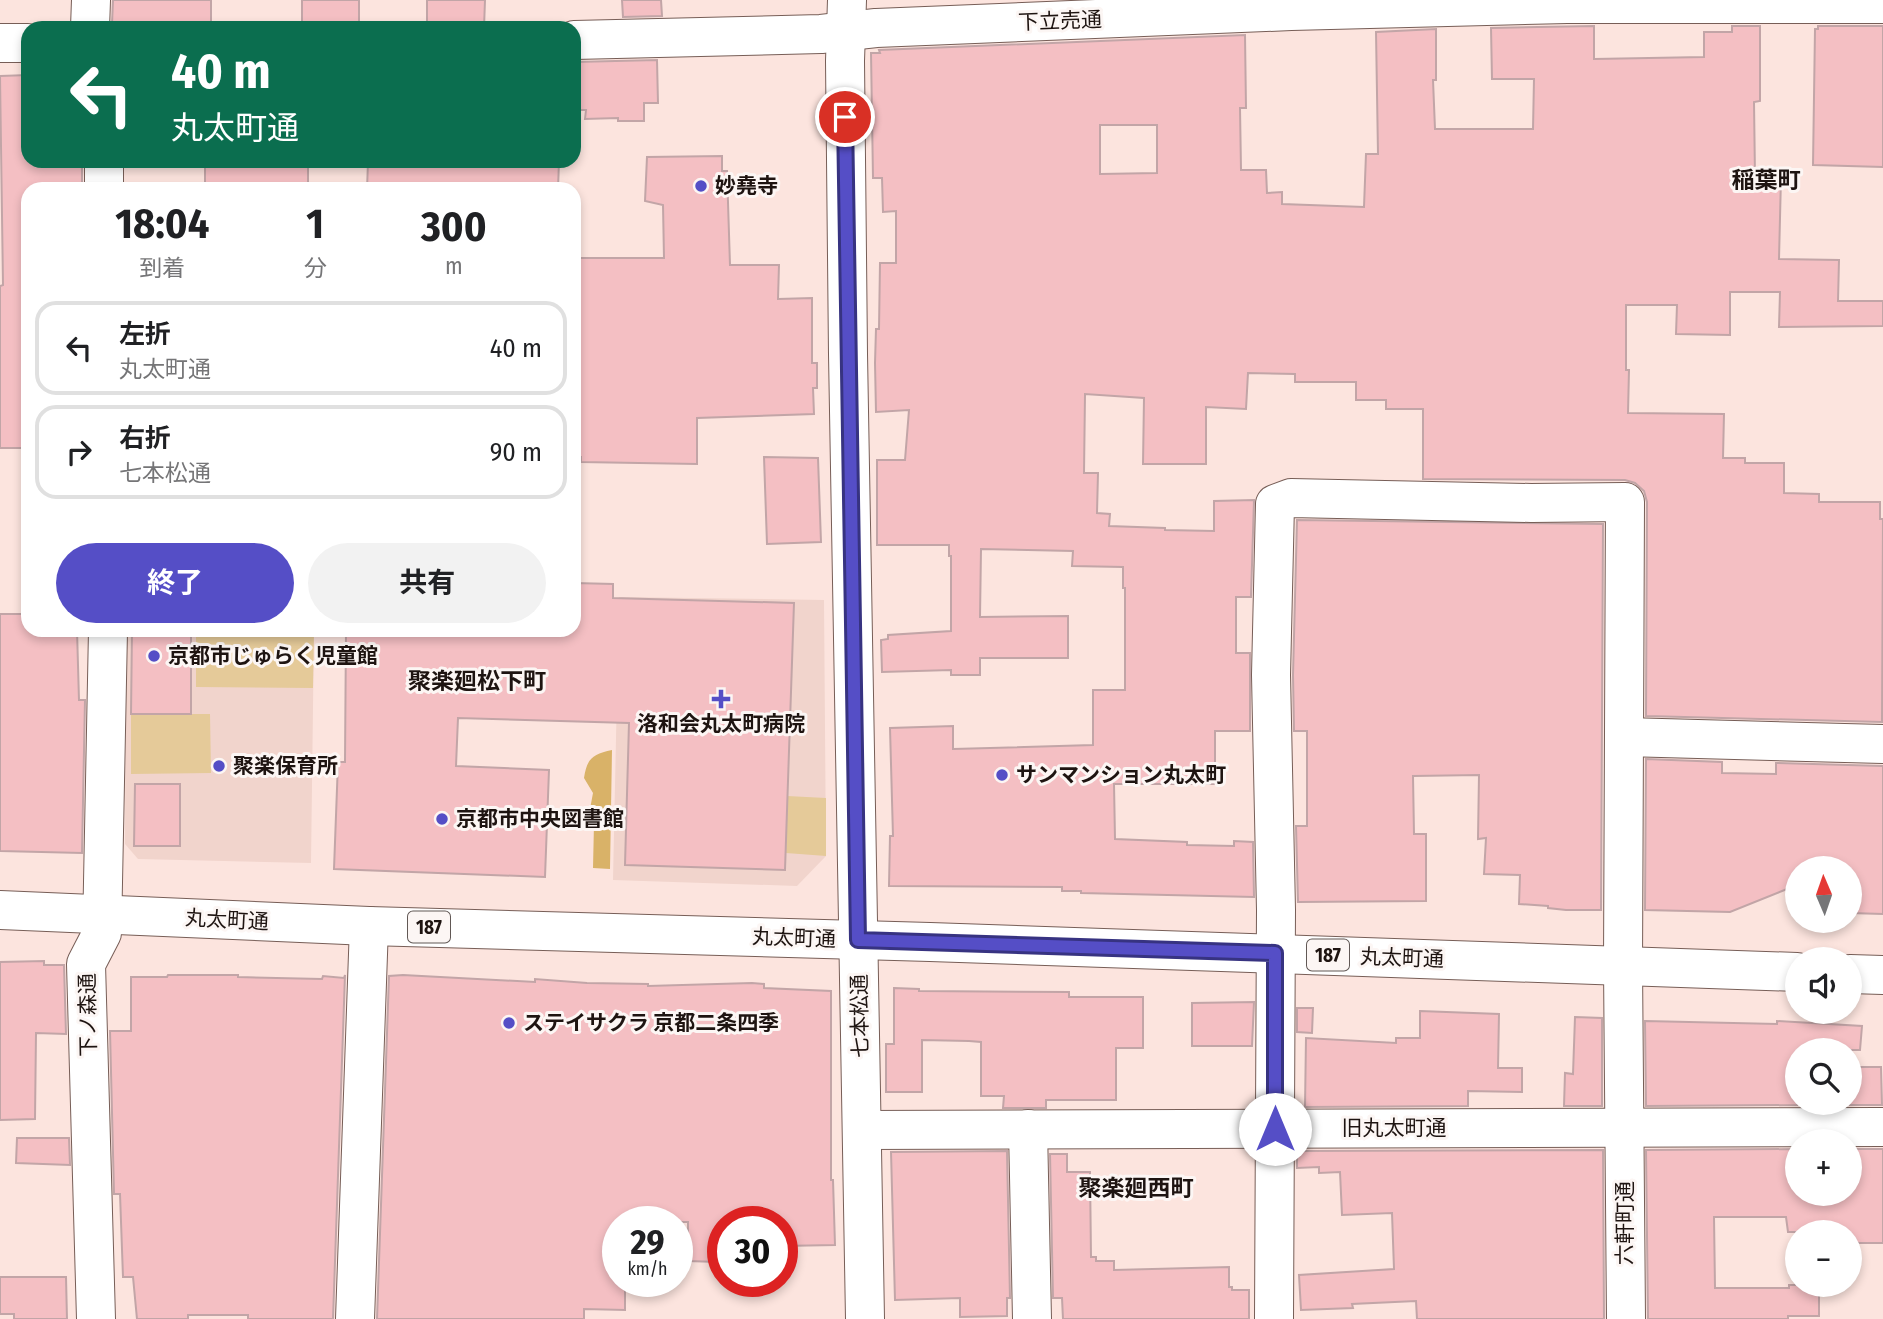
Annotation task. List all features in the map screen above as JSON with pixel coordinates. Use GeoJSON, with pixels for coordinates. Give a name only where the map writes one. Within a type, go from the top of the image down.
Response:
{"type":"FeatureCollection","features":[{"type":"Feature","properties":{"kind":"street"},"geometry":{"type":"LineString","coordinates":[[90,21],[91,0]]}},
{"type":"Feature","properties":{"kind":"street","name":"下立売通"},"geometry":{"type":"LineString","coordinates":[[581,39],[846,16],[876,28],[1567,2],[1883,4]]}},
{"type":"Feature","properties":{"kind":"street","name":"七本松通"},"geometry":{"type":"LineString","coordinates":[[846,16],[865,1319]]}},
{"type":"Feature","properties":{"kind":"street"},"geometry":{"type":"LineString","coordinates":[[0,43],[21,43]]}},
{"type":"Feature","properties":{"kind":"street","name":"六軒町通"},"geometry":{"type":"LineString","coordinates":[[1275,953],[1271,675],[1275,504],[1291,498],[1531,503],[1625,502],[1623,966],[1626,1319]]}},
{"type":"Feature","properties":{"kind":"street","name":"下ノ森通"},"geometry":{"type":"LineString","coordinates":[[96,1319],[86,964],[103,923],[108,637]]}},
{"type":"Feature","properties":{"kind":"street"},"geometry":{"type":"LineString","coordinates":[[1625,737],[1883,744]]}},
{"type":"Feature","properties":{"kind":"street","name":"丸太町通"},"geometry":{"type":"LineString","coordinates":[[0,910],[103,923],[369,926],[858,940],[1785,972]]}},
{"type":"Feature","properties":{"kind":"street"},"geometry":{"type":"LineString","coordinates":[[355,1319],[369,926]]}},
{"type":"Feature","properties":{"kind":"street"},"geometry":{"type":"LineString","coordinates":[[1274,1319],[1275,953]]}},
{"type":"Feature","properties":{"kind":"street"},"geometry":{"type":"LineString","coordinates":[[1862,974],[1883,975]]}},
{"type":"Feature","properties":{"kind":"street","name":"旧丸太町通"},"geometry":{"type":"LineString","coordinates":[[863,1130],[1883,1127]]}},
{"type":"Feature","properties":{"kind":"street"},"geometry":{"type":"LineString","coordinates":[[1028,1129],[1032,1319]]}},
{"type":"Feature","properties":{"kind":"shaded area","name":"洛和会丸太町病院"},"geometry":{"type":"Polygon","coordinates":[[[619,597],[824,600],[826,856],[797,886],[613,880],[619,597]]]}},
{"type":"Feature","properties":{"kind":"shaded area","name":"聚楽保育所"},"geometry":{"type":"Polygon","coordinates":[[[126,637],[314,637],[311,863],[138,859],[125,844],[126,637]]]}},
{"type":"Feature","properties":{"kind":"shaded area"},"geometry":{"type":"Polygon","coordinates":[[[196,637],[314,637],[313,688],[196,687],[196,637]]]}},
{"type":"Feature","properties":{"kind":"shaded area"},"geometry":{"type":"Polygon","coordinates":[[[131,714],[210,714],[211,773],[131,774],[131,714]]]}},
{"type":"Feature","properties":{"kind":"shaded area"},"geometry":{"type":"Polygon","coordinates":[[[612,750],[610,869],[593,868],[594,823],[590,809],[593,793],[584,778],[592,758],[612,750]]]}},
{"type":"Feature","properties":{"kind":"shaded area"},"geometry":{"type":"Polygon","coordinates":[[[787,796],[826,798],[826,856],[786,853],[787,796]]]}},
{"type":"Feature","properties":{"kind":"building"},"geometry":{"type":"Polygon","coordinates":[[[113,0],[211,0],[211,21],[112,21],[113,0]]]}},
{"type":"Feature","properties":{"kind":"building"},"geometry":{"type":"Polygon","coordinates":[[[302,0],[359,0],[359,21],[302,21],[302,0]]]}},
{"type":"Feature","properties":{"kind":"building"},"geometry":{"type":"Polygon","coordinates":[[[427,0],[485,0],[484,21],[427,21],[427,0]]]}},
{"type":"Feature","properties":{"kind":"building"},"geometry":{"type":"Polygon","coordinates":[[[622,0],[661,0],[662,16],[623,17],[622,0]]]}},
{"type":"Feature","properties":{"kind":"building"},"geometry":{"type":"Polygon","coordinates":[[[1594,26],[1594,59],[1704,57],[1704,32],[1732,32],[1732,26],[1760,26],[1760,101],[1754,102],[1755,177],[1781,177],[1779,259],[1839,260],[1838,301],[1883,301],[1883,326],[1779,327],[1780,292],[1730,292],[1730,335],[1676,334],[1677,305],[1626,305],[1628,413],[1724,414],[1723,458],[1745,458],[1745,463],[1784,463],[1784,493],[1819,494],[1819,502],[1880,502],[1880,519],[1883,519],[1882,722],[1646,716],[1647,502],[1644,491],[1635,483],[1625,480],[1423,479],[1423,409],[1386,409],[1386,400],[1356,400],[1356,382],[1295,382],[1295,374],[1248,373],[1246,409],[1206,407],[1206,464],[1143,464],[1144,398],[1085,394],[1084,473],[1098,473],[1097,513],[1110,514],[1109,526],[1214,531],[1214,501],[1254,500],[1251,597],[1236,597],[1236,653],[1250,653],[1250,731],[1215,731],[1215,784],[1114,784],[1115,839],[1187,842],[1187,845],[1234,846],[1234,841],[1253,842],[1254,897],[1081,893],[1062,891],[1062,887],[889,886],[890,836],[893,836],[890,728],[953,726],[953,749],[1093,745],[1093,690],[1125,690],[1125,588],[1123,567],[1072,566],[1073,551],[981,549],[980,617],[1068,616],[1068,658],[980,658],[980,675],[951,675],[951,670],[882,672],[881,640],[888,639],[888,635],[951,631],[951,556],[949,545],[877,545],[877,460],[905,460],[909,410],[876,412],[875,363],[876,329],[879,329],[880,263],[896,263],[896,211],[883,212],[882,178],[873,178],[871,53],[880,53],[879,50],[1245,35],[1246,108],[1240,108],[1241,170],[1266,170],[1267,193],[1282,192],[1282,204],[1364,207],[1366,154],[1378,154],[1376,32],[1436,29],[1436,80],[1433,80],[1435,129],[1533,129],[1534,79],[1492,79],[1491,28],[1594,26]],[[1100,125],[1100,174],[1157,173],[1157,125],[1100,125]]]}},
{"type":"Feature","properties":{"kind":"building"},"geometry":{"type":"Polygon","coordinates":[[[1818,26],[1883,26],[1883,167],[1813,165],[1815,29],[1818,29],[1818,26]]]}},
{"type":"Feature","properties":{"kind":"building"},"geometry":{"type":"Polygon","coordinates":[[[657,60],[658,103],[644,103],[644,121],[618,121],[618,118],[585,119],[586,110],[581,110],[581,62],[657,60]]]}},
{"type":"Feature","properties":{"kind":"building"},"geometry":{"type":"Polygon","coordinates":[[[21,75],[21,168],[82,168],[82,182],[21,182],[21,448],[0,448],[0,286],[3,285],[0,76],[21,75]]]}},
{"type":"Feature","properties":{"kind":"building"},"geometry":{"type":"Polygon","coordinates":[[[722,156],[722,171],[727,171],[730,265],[779,265],[778,299],[812,298],[812,363],[817,363],[817,388],[813,388],[814,414],[697,418],[697,464],[581,462],[581,258],[664,258],[663,205],[645,201],[647,157],[722,156]]]}},
{"type":"Feature","properties":{"kind":"building"},"geometry":{"type":"Polygon","coordinates":[[[205,168],[308,168],[308,182],[205,182],[205,168]]]}},
{"type":"Feature","properties":{"kind":"building"},"geometry":{"type":"Polygon","coordinates":[[[368,168],[559,168],[558,182],[367,182],[368,168]]]}},
{"type":"Feature","properties":{"kind":"building"},"geometry":{"type":"Polygon","coordinates":[[[764,457],[818,458],[821,542],[767,544],[764,457]]]}},
{"type":"Feature","properties":{"kind":"building"},"geometry":{"type":"Polygon","coordinates":[[[1297,520],[1603,524],[1601,910],[1566,910],[1519,904],[1520,875],[1484,874],[1486,838],[1478,839],[1479,775],[1413,776],[1414,834],[1426,834],[1426,901],[1298,902],[1296,826],[1307,826],[1307,731],[1294,731],[1297,520]]]}},
{"type":"Feature","properties":{"kind":"building"},"geometry":{"type":"Polygon","coordinates":[[[581,583],[613,584],[613,598],[794,603],[785,870],[625,865],[629,723],[458,718],[456,766],[549,770],[545,877],[334,869],[338,762],[345,762],[346,637],[581,637],[581,583]]]}},
{"type":"Feature","properties":{"kind":"building"},"geometry":{"type":"Polygon","coordinates":[[[0,614],[21,614],[21,637],[77,637],[79,700],[85,700],[82,853],[0,851],[0,614]]]}},
{"type":"Feature","properties":{"kind":"building"},"geometry":{"type":"Polygon","coordinates":[[[132,637],[191,637],[191,714],[131,714],[132,637]]]}},
{"type":"Feature","properties":{"kind":"building"},"geometry":{"type":"Polygon","coordinates":[[[1646,759],[1722,762],[1722,773],[1776,774],[1776,763],[1883,766],[1883,914],[1862,913],[1862,856],[1785,856],[1785,890],[1730,912],[1645,910],[1646,759]]]}},
{"type":"Feature","properties":{"kind":"building"},"geometry":{"type":"Polygon","coordinates":[[[135,784],[180,784],[180,846],[134,846],[135,784]]]}},
{"type":"Feature","properties":{"kind":"building"},"geometry":{"type":"Polygon","coordinates":[[[44,961],[44,965],[64,965],[66,1034],[36,1033],[35,1119],[0,1120],[0,962],[44,961]]]}},
{"type":"Feature","properties":{"kind":"building"},"geometry":{"type":"Polygon","coordinates":[[[168,975],[322,979],[323,976],[344,978],[345,975],[333,1319],[248,1319],[248,1315],[188,1315],[188,1319],[137,1319],[133,1277],[123,1277],[120,1194],[114,1194],[110,1031],[131,1031],[131,977],[168,975]]]}},
{"type":"Feature","properties":{"kind":"building"},"geometry":{"type":"Polygon","coordinates":[[[389,976],[535,982],[535,979],[648,986],[752,983],[764,984],[764,988],[831,991],[831,1180],[835,1245],[798,1246],[798,1206],[707,1206],[707,1262],[693,1261],[693,1206],[602,1206],[602,1297],[625,1297],[625,1310],[584,1309],[584,1319],[377,1319],[389,976]]]}},
{"type":"Feature","properties":{"kind":"building"},"geometry":{"type":"Polygon","coordinates":[[[894,988],[919,991],[1069,992],[1069,997],[1143,997],[1143,1048],[1116,1048],[1116,1100],[1046,1100],[1046,1108],[1003,1108],[1004,1096],[981,1096],[981,1042],[969,1041],[922,1040],[922,1092],[886,1092],[886,1044],[894,1044],[894,988]]]}},
{"type":"Feature","properties":{"kind":"building"},"geometry":{"type":"Polygon","coordinates":[[[1254,1002],[1252,1046],[1192,1046],[1192,1003],[1254,1002]]]}},
{"type":"Feature","properties":{"kind":"building"},"geometry":{"type":"Polygon","coordinates":[[[1297,1008],[1313,1008],[1312,1033],[1297,1032],[1297,1008]]]}},
{"type":"Feature","properties":{"kind":"building"},"geometry":{"type":"Polygon","coordinates":[[[1420,1011],[1499,1014],[1498,1068],[1522,1068],[1522,1092],[1468,1091],[1468,1106],[1305,1107],[1306,1038],[1396,1043],[1396,1038],[1420,1038],[1420,1011]]]}},
{"type":"Feature","properties":{"kind":"building"},"geometry":{"type":"Polygon","coordinates":[[[1575,1017],[1602,1018],[1602,1106],[1564,1106],[1565,1073],[1573,1074],[1575,1017]]]}},
{"type":"Feature","properties":{"kind":"building"},"geometry":{"type":"Polygon","coordinates":[[[1645,1021],[1777,1024],[1777,1021],[1785,1021],[1785,1024],[1862,1026],[1861,1038],[1785,1038],[1785,1105],[1646,1106],[1645,1021]]]}},
{"type":"Feature","properties":{"kind":"building"},"geometry":{"type":"Polygon","coordinates":[[[1862,1067],[1881,1067],[1882,1105],[1862,1105],[1862,1067]]]}},
{"type":"Feature","properties":{"kind":"building"},"geometry":{"type":"Polygon","coordinates":[[[17,1138],[69,1138],[70,1165],[16,1163],[17,1138]]]}},
{"type":"Feature","properties":{"kind":"building"},"geometry":{"type":"Polygon","coordinates":[[[1785,1149],[1785,1206],[1862,1206],[1862,1149],[1883,1149],[1883,1243],[1862,1243],[1862,1220],[1714,1217],[1715,1288],[1785,1288],[1785,1297],[1819,1297],[1819,1316],[1788,1316],[1788,1319],[1648,1319],[1646,1150],[1785,1149]]]}},
{"type":"Feature","properties":{"kind":"building"},"geometry":{"type":"Polygon","coordinates":[[[1603,1150],[1604,1319],[1417,1319],[1416,1301],[1301,1310],[1299,1275],[1394,1269],[1392,1213],[1342,1215],[1340,1172],[1319,1173],[1319,1167],[1297,1168],[1297,1151],[1603,1150]]]}},
{"type":"Feature","properties":{"kind":"building"},"geometry":{"type":"Polygon","coordinates":[[[1007,1151],[1010,1298],[1007,1298],[1007,1316],[960,1317],[960,1298],[895,1300],[891,1152],[1007,1151]]]}},
{"type":"Feature","properties":{"kind":"building"},"geometry":{"type":"Polygon","coordinates":[[[1050,1154],[1067,1154],[1067,1172],[1090,1172],[1091,1257],[1096,1257],[1096,1261],[1114,1261],[1114,1270],[1229,1267],[1229,1287],[1232,1287],[1232,1290],[1249,1290],[1249,1319],[1063,1319],[1062,1298],[1053,1298],[1050,1154]]]}},
{"type":"Feature","properties":{"kind":"building"},"geometry":{"type":"Polygon","coordinates":[[[0,1277],[66,1277],[67,1319],[14,1319],[14,1314],[0,1314],[0,1277]]]}},
{"type":"Feature","properties":{"kind":"place","name":"妙堯寺"},"geometry":{"type":"Point","coordinates":[701,186]}},
{"type":"Feature","properties":{"kind":"place","name":"京都市じゅらく児童館"},"geometry":{"type":"Point","coordinates":[154,656]}},
{"type":"Feature","properties":{"kind":"place","name":"洛和会丸太町病院"},"geometry":{"type":"Point","coordinates":[721,699]}},
{"type":"Feature","properties":{"kind":"place","name":"聚楽保育所"},"geometry":{"type":"Point","coordinates":[219,766]}},
{"type":"Feature","properties":{"kind":"place","name":"サンマンション丸太町"},"geometry":{"type":"Point","coordinates":[1002,775]}},
{"type":"Feature","properties":{"kind":"place","name":"京都市中央図書館"},"geometry":{"type":"Point","coordinates":[442,819]}},
{"type":"Feature","properties":{"kind":"place","name":"ステイサクラ 京都二条四季"},"geometry":{"type":"Point","coordinates":[509,1023]}},
{"type":"Feature","properties":{"kind":"district","name":"稲葉町"},"geometry":{"type":"Point","coordinates":[1766,180]}},
{"type":"Feature","properties":{"kind":"district","name":"聚楽廻松下町"},"geometry":{"type":"Point","coordinates":[477,681]}},
{"type":"Feature","properties":{"kind":"district","name":"聚楽廻西町"},"geometry":{"type":"Point","coordinates":[1136,1188]}},
{"type":"Feature","properties":{"kind":"route"},"geometry":{"type":"LineString","coordinates":[[845,117],[858,940],[1275,953],[1275,1129]]}}]}
